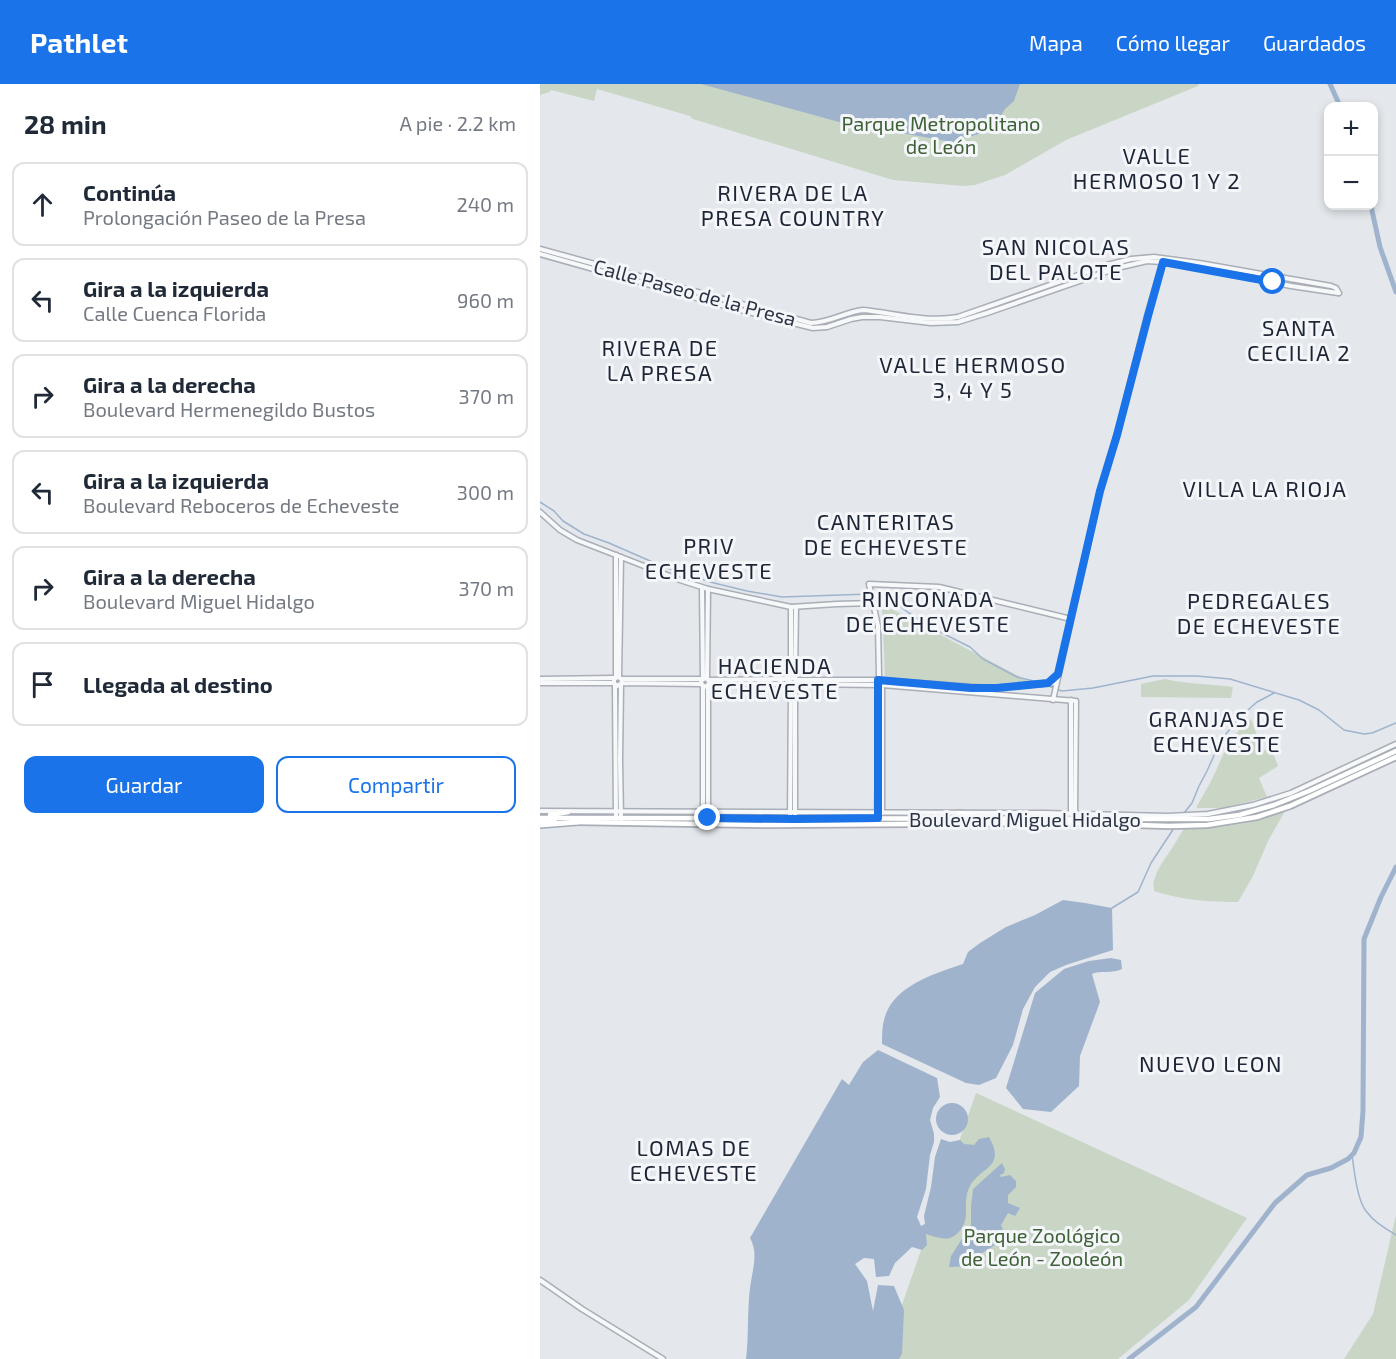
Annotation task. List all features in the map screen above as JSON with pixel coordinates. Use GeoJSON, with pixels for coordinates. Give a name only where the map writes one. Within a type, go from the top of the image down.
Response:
{"type":"FeatureCollection","features":[{"type":"Feature","properties":{"kind":"main road","name":"Boulevard Miguel Hidalgo"},"geometry":{"type":"LineString","coordinates":[[540,820],[618,814],[792,819],[880,815],[988,818],[1224,817],[1255,811],[1290,799],[1352,768],[1396,751]]}},
{"type":"Feature","properties":{"kind":"main road","name":"Boulevard Miguel Hidalgo"},"geometry":{"type":"LineString","coordinates":[[578,822],[798,825],[1073,818],[1169,826],[1207,825],[1257,817],[1290,806],[1396,757]]}},
{"type":"Feature","properties":{"kind":"main road"},"geometry":{"type":"LineString","coordinates":[[1339,784],[1353,775],[1352,768]]}},
{"type":"Feature","properties":{"kind":"main road"},"geometry":{"type":"LineString","coordinates":[[540,820],[568,812]]}},
{"type":"Feature","properties":{"kind":"main road"},"geometry":{"type":"LineString","coordinates":[[959,813],[988,818]]}},
{"type":"Feature","properties":{"kind":"main road"},"geometry":{"type":"LineString","coordinates":[[540,820],[578,822]]}},
{"type":"Feature","properties":{"kind":"street","name":"Calle Paseo de la Presa"},"geometry":{"type":"LineString","coordinates":[[540,249],[810,323],[822,322],[863,310],[950,318],[969,314],[1123,260],[1147,257],[1164,260]]}},
{"type":"Feature","properties":{"kind":"street","name":"Calle Paseo de la Presa"},"geometry":{"type":"LineString","coordinates":[[540,254],[732,308],[813,328],[833,326],[851,318],[870,316],[931,323],[968,320],[1131,264],[1164,260]]}},
{"type":"Feature","properties":{"kind":"street"},"geometry":{"type":"LineString","coordinates":[[1164,260],[1331,285],[1339,293],[1292,286],[1164,260]]}},
{"type":"Feature","properties":{"kind":"street"},"geometry":{"type":"LineString","coordinates":[[1053,700],[1100,491],[1164,260]]}},
{"type":"Feature","properties":{"kind":"street"},"geometry":{"type":"LineString","coordinates":[[1024,300],[1024,296],[1037,290]]}},
{"type":"Feature","properties":{"kind":"street"},"geometry":{"type":"LineString","coordinates":[[1002,308],[1017,301],[1017,297]]}},
{"type":"Feature","properties":{"kind":"street"},"geometry":{"type":"LineString","coordinates":[[540,512],[567,535],[702,588],[793,607],[874,603]]}},
{"type":"Feature","properties":{"kind":"street"},"geometry":{"type":"LineString","coordinates":[[618,556],[620,759],[618,824]]}},
{"type":"Feature","properties":{"kind":"street"},"geometry":{"type":"LineString","coordinates":[[880,824],[878,626],[869,586],[887,584],[939,587],[1071,619]]}},
{"type":"Feature","properties":{"kind":"street"},"geometry":{"type":"LineString","coordinates":[[702,588],[706,824]]}},
{"type":"Feature","properties":{"kind":"street"},"geometry":{"type":"LineString","coordinates":[[705,682],[708,589]]}},
{"type":"Feature","properties":{"kind":"street"},"geometry":{"type":"LineString","coordinates":[[792,819],[793,607]]}},
{"type":"Feature","properties":{"kind":"street"},"geometry":{"type":"LineString","coordinates":[[1047,683],[1058,674]]}},
{"type":"Feature","properties":{"kind":"street"},"geometry":{"type":"LineString","coordinates":[[540,681],[880,681],[979,688],[1056,684]]}},
{"type":"Feature","properties":{"kind":"street"},"geometry":{"type":"LineString","coordinates":[[880,681],[1053,700],[1074,700],[1073,818]]}},
{"type":"Feature","properties":{"kind":"street"},"geometry":{"type":"LineString","coordinates":[[1352,768],[1396,744]]}},
{"type":"Feature","properties":{"kind":"street","name":"Boulevard Miguel Hidalgo"},"geometry":{"type":"LineString","coordinates":[[540,811],[618,814],[959,813],[1073,818]]}},
{"type":"Feature","properties":{"kind":"street"},"geometry":{"type":"LineString","coordinates":[[540,1280],[663,1359]]}},
{"type":"Feature","properties":{"kind":"green space","name":"Parque Metropolitano de León"},"geometry":{"type":"Polygon","coordinates":[[[540,84],[1199,84],[1066,140],[1005,175],[975,185],[963,186],[893,180],[597,89],[594,101],[551,90],[540,95],[540,84]]]}},
{"type":"Feature","properties":{"kind":"green space"},"geometry":{"type":"Polygon","coordinates":[[[882,604],[1030,682],[971,685],[885,678],[882,604]]]}},
{"type":"Feature","properties":{"kind":"green space"},"geometry":{"type":"Polygon","coordinates":[[[1165,679],[1233,687],[1231,698],[1141,697],[1141,684],[1165,679]]]}},
{"type":"Feature","properties":{"kind":"green space"},"geometry":{"type":"Polygon","coordinates":[[[1251,719],[1263,751],[1271,748],[1278,766],[1259,778],[1267,797],[1223,808],[1197,808],[1229,743],[1251,719]]]}},
{"type":"Feature","properties":{"kind":"green space"},"geometry":{"type":"Polygon","coordinates":[[[1285,811],[1238,902],[1196,900],[1154,891],[1157,871],[1185,828],[1236,825],[1285,811]]]}},
{"type":"Feature","properties":{"kind":"green space","name":"Parque Zoológico de León - Zooleón"},"geometry":{"type":"Polygon","coordinates":[[[976,1093],[1247,1218],[1189,1300],[1118,1359],[883,1359],[976,1093]]]}},
{"type":"Feature","properties":{"kind":"green space"},"geometry":{"type":"Polygon","coordinates":[[[1396,1215],[1396,1359],[1344,1359],[1373,1314],[1396,1215]]]}},
{"type":"Feature","properties":{"kind":"water"},"geometry":{"type":"Polygon","coordinates":[[[701,84],[1020,84],[1014,101],[1005,109],[992,130],[952,142],[839,122],[701,84]]]}},
{"type":"Feature","properties":{"kind":"water"},"geometry":{"type":"Polygon","coordinates":[[[1063,900],[1112,908],[1113,950],[1050,972],[1035,987],[1023,1009],[1013,1045],[996,1078],[979,1085],[966,1083],[882,1044],[883,1023],[889,1008],[905,990],[927,977],[963,964],[968,952],[980,943],[1006,927],[1063,900]]]}},
{"type":"Feature","properties":{"kind":"water"},"geometry":{"type":"Polygon","coordinates":[[[1111,958],[1121,960],[1122,969],[1092,974],[1100,1002],[1080,1056],[1079,1086],[1051,1112],[1023,1109],[1006,1088],[1035,993],[1064,969],[1089,961],[1111,958]]]}},
{"type":"Feature","properties":{"kind":"water"},"geometry":{"type":"Polygon","coordinates":[[[878,1050],[937,1078],[940,1097],[933,1108],[930,1120],[934,1142],[926,1189],[917,1217],[921,1226],[925,1224],[924,1216],[935,1157],[941,1139],[950,1142],[960,1140],[964,1144],[974,1145],[979,1139],[989,1137],[994,1147],[993,1161],[969,1188],[966,1198],[966,1216],[956,1235],[950,1238],[938,1238],[926,1234],[927,1245],[922,1250],[912,1247],[895,1263],[889,1276],[876,1277],[874,1259],[864,1258],[855,1264],[867,1281],[873,1311],[878,1285],[894,1286],[904,1310],[902,1354],[899,1359],[746,1359],[749,1297],[754,1263],[754,1250],[750,1238],[842,1079],[849,1085],[863,1062],[878,1050]]]}},
{"type":"Feature","properties":{"kind":"water"},"geometry":{"type":"Polygon","coordinates":[[[952,1103],[963,1108],[968,1119],[963,1130],[952,1135],[941,1130],[936,1119],[941,1108],[952,1103]]]}},
{"type":"Feature","properties":{"kind":"water"},"geometry":{"type":"Polygon","coordinates":[[[1002,1163],[1005,1169],[1001,1177],[1010,1175],[1016,1181],[1016,1187],[1008,1195],[1008,1203],[1020,1208],[1015,1216],[1008,1213],[1001,1225],[1004,1232],[995,1245],[982,1253],[973,1266],[949,1267],[951,1256],[971,1225],[973,1189],[1002,1163]]]}},
{"type":"Feature","properties":{"kind":"waterway"},"geometry":{"type":"LineString","coordinates":[[1330,84],[1338,102]]}},
{"type":"Feature","properties":{"kind":"waterway"},"geometry":{"type":"LineString","coordinates":[[1372,210],[1380,247],[1396,292]]}},
{"type":"Feature","properties":{"kind":"waterway"},"geometry":{"type":"LineString","coordinates":[[540,502],[554,511],[563,521],[584,534],[664,567],[714,583],[782,597],[869,594]]}},
{"type":"Feature","properties":{"kind":"waterway"},"geometry":{"type":"LineString","coordinates":[[874,594],[883,594],[936,630],[970,647],[983,659],[1017,677],[1042,683]]}},
{"type":"Feature","properties":{"kind":"waterway"},"geometry":{"type":"LineString","coordinates":[[1046,685],[1062,691],[1093,688],[1153,676],[1230,679],[1299,700],[1319,710],[1344,730],[1364,734],[1372,733],[1396,723]]}},
{"type":"Feature","properties":{"kind":"waterway"},"geometry":{"type":"LineString","coordinates":[[1184,813],[1192,803],[1221,740],[1240,717],[1257,702],[1274,693]]}},
{"type":"Feature","properties":{"kind":"waterway"},"geometry":{"type":"LineString","coordinates":[[1112,908],[1138,892],[1151,863],[1178,822]]}},
{"type":"Feature","properties":{"kind":"waterway"},"geometry":{"type":"LineString","coordinates":[[1129,1359],[1196,1307],[1275,1203],[1307,1175],[1331,1168],[1354,1153],[1361,1137],[1363,1111],[1364,939],[1396,867]]}},
{"type":"Feature","properties":{"kind":"waterway"},"geometry":{"type":"LineString","coordinates":[[1352,1155],[1356,1184],[1363,1206],[1376,1222],[1396,1235]]}},
{"type":"Feature","properties":{"kind":"district","name":"VALLE HERMOSO 1 Y 2"},"geometry":{"type":"Point","coordinates":[1157,168]}},
{"type":"Feature","properties":{"kind":"district","name":"RIVERA DE LA PRESA COUNTRY"},"geometry":{"type":"Point","coordinates":[793,204]}},
{"type":"Feature","properties":{"kind":"district","name":"SAN NICOLAS DEL PALOTE"},"geometry":{"type":"Point","coordinates":[1056,258]}},
{"type":"Feature","properties":{"kind":"district","name":"SANTA CECILIA 2"},"geometry":{"type":"Point","coordinates":[1299,340]}},
{"type":"Feature","properties":{"kind":"district","name":"RIVERA DE LA PRESA"},"geometry":{"type":"Point","coordinates":[660,360]}},
{"type":"Feature","properties":{"kind":"district","name":"VALLE HERMOSO 3, 4 Y 5"},"geometry":{"type":"Point","coordinates":[973,376]}},
{"type":"Feature","properties":{"kind":"district","name":"VILLA LA RIOJA"},"geometry":{"type":"Point","coordinates":[1265,488]}},
{"type":"Feature","properties":{"kind":"district","name":"CANTERITAS DE ECHEVESTE"},"geometry":{"type":"Point","coordinates":[886,534]}},
{"type":"Feature","properties":{"kind":"district","name":"PRIV ECHEVESTE"},"geometry":{"type":"Point","coordinates":[709,558]}},
{"type":"Feature","properties":{"kind":"district","name":"RINCONADA DE ECHEVESTE"},"geometry":{"type":"Point","coordinates":[928,610]}},
{"type":"Feature","properties":{"kind":"district","name":"PEDREGALES DE ECHEVESTE"},"geometry":{"type":"Point","coordinates":[1259,612]}},
{"type":"Feature","properties":{"kind":"district","name":"HACIENDA ECHEVESTE"},"geometry":{"type":"Point","coordinates":[775,678]}},
{"type":"Feature","properties":{"kind":"district","name":"GRANJAS DE ECHEVESTE"},"geometry":{"type":"Point","coordinates":[1217,730]}},
{"type":"Feature","properties":{"kind":"district","name":"NUEVO LEON"},"geometry":{"type":"Point","coordinates":[1211,1063]}},
{"type":"Feature","properties":{"kind":"district","name":"LOMAS DE ECHEVESTE"},"geometry":{"type":"Point","coordinates":[694,1160]}},
{"type":"Feature","properties":{"kind":"route"},"geometry":{"type":"LineString","coordinates":[[708,818],[878,818],[878,680],[971,688],[1006,688],[1048,683],[1058,674],[1100,491],[1163,262],[1273,282]]}}]}
